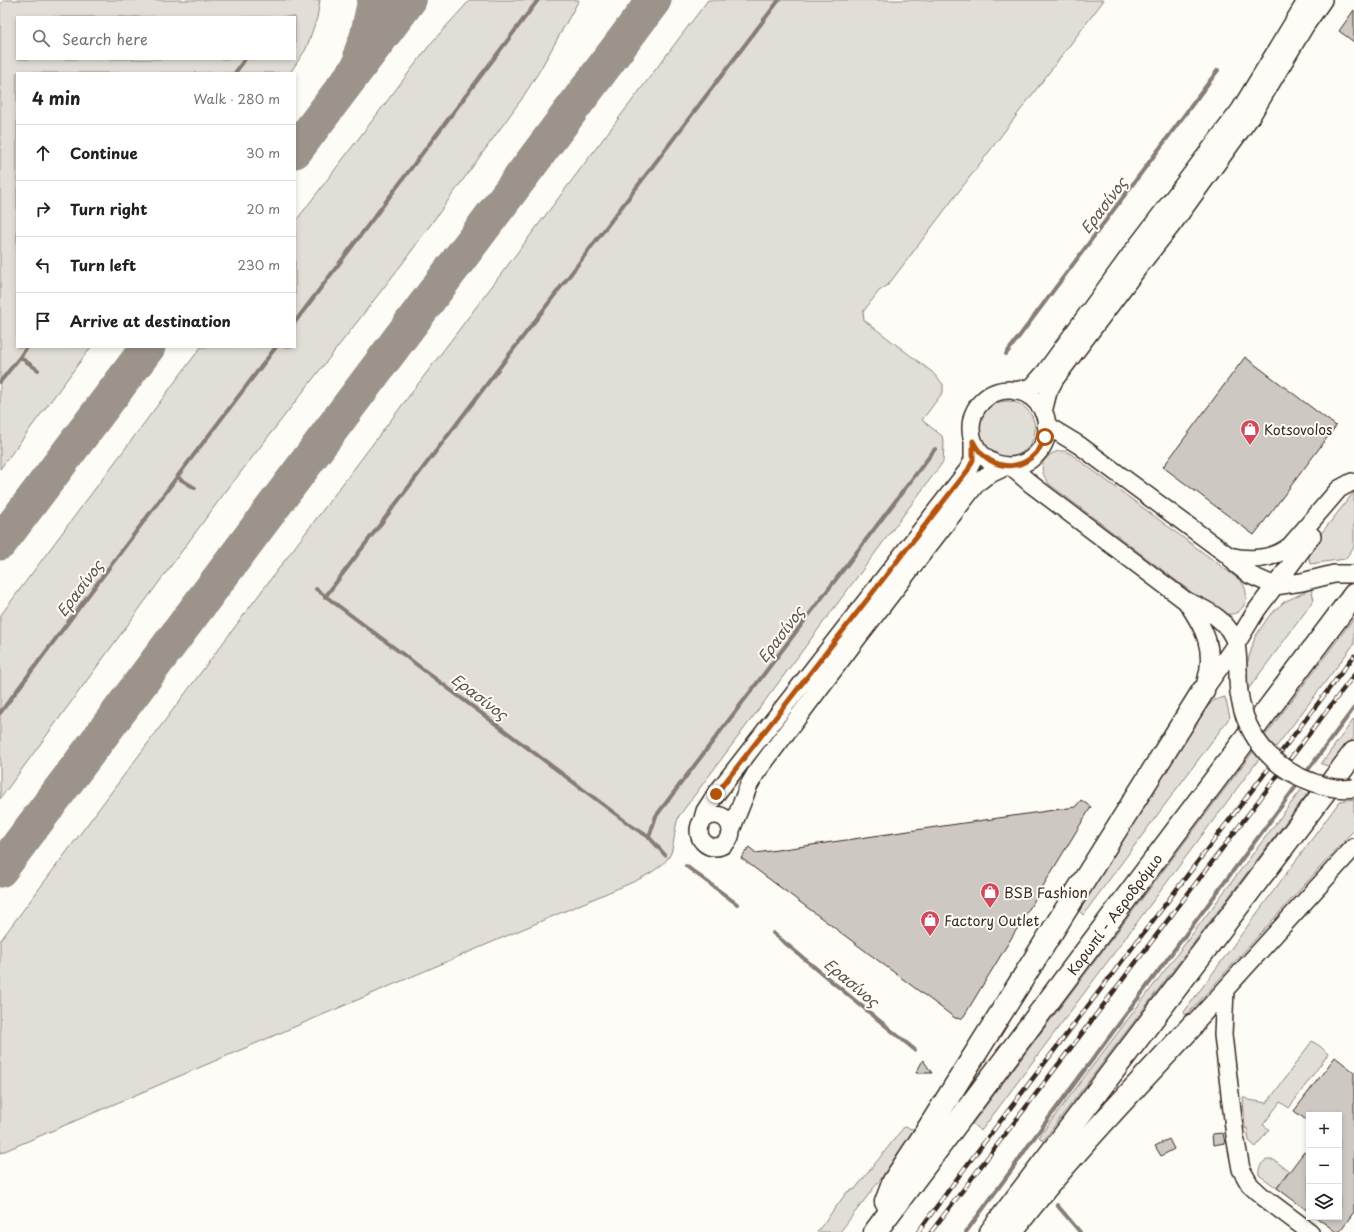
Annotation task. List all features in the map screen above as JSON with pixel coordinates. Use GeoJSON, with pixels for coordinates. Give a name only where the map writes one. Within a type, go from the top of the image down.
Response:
{"type":"FeatureCollection","features":[{"type":"Feature","properties":{"kind":"highway","name":"Κορωπί - Αεροδρόμιο"},"geometry":{"type":"LineString","coordinates":[[875,1232],[1354,595]]}},
{"type":"Feature","properties":{"kind":"highway"},"geometry":{"type":"LineString","coordinates":[[875,1232],[894,1181],[1203,691]]}},
{"type":"Feature","properties":{"kind":"highway"},"geometry":{"type":"LineString","coordinates":[[991,1232],[1354,753]]}},
{"type":"Feature","properties":{"kind":"highway"},"geometry":{"type":"LineString","coordinates":[[1011,1232],[1047,1186],[1193,1025]]}},
{"type":"Feature","properties":{"kind":"street"},"geometry":{"type":"LineString","coordinates":[[1015,391],[1032,387],[1046,371],[1130,254],[1240,110],[1307,0]]}},
{"type":"Feature","properties":{"kind":"street"},"geometry":{"type":"LineString","coordinates":[[973,441],[973,460],[968,470],[716,794],[705,811],[700,827],[701,837],[707,844],[712,846],[722,845],[726,842],[731,835],[731,830],[749,785],[756,773],[977,483],[986,476],[1009,466],[1022,463],[1037,453],[1045,437],[1048,392],[1055,379],[1142,262],[1172,226],[1252,115],[1305,26],[1323,0]]}},
{"type":"Feature","properties":{"kind":"street"},"geometry":{"type":"LineString","coordinates":[[1354,574],[1334,574],[1302,582],[1275,586],[1250,575],[1237,565],[1229,556],[1045,419],[1035,401],[1022,393],[1005,390],[992,394],[977,407],[972,420],[971,434],[973,441],[986,459],[1009,466],[1186,601],[1203,608],[1215,616],[1233,636],[1236,644],[1238,659],[1237,685],[1242,710],[1254,737],[1273,759],[1297,776],[1315,783],[1335,788],[1354,788]]}},
{"type":"Feature","properties":{"kind":"street"},"geometry":{"type":"LineString","coordinates":[[1229,556],[1257,559],[1283,552],[1290,546],[1338,489],[1353,481]]}},
{"type":"Feature","properties":{"kind":"street"},"geometry":{"type":"LineString","coordinates":[[1203,691],[1236,644],[1256,611],[1353,481]]}},
{"type":"Feature","properties":{"kind":"street"},"geometry":{"type":"LineString","coordinates":[[1186,601],[1197,617],[1205,633],[1209,650],[1210,669],[1203,691]]}},
{"type":"Feature","properties":{"kind":"street"},"geometry":{"type":"LineString","coordinates":[[702,822],[710,816],[719,816],[728,821],[731,830]]}},
{"type":"Feature","properties":{"kind":"street"},"geometry":{"type":"LineString","coordinates":[[1193,1025],[1354,847]]}},
{"type":"Feature","properties":{"kind":"street"},"geometry":{"type":"LineString","coordinates":[[1225,990],[1224,1035],[1235,1136],[1244,1176],[1250,1185],[1262,1196],[1310,1232]]}},
{"type":"Feature","properties":{"kind":"street"},"geometry":{"type":"LineString","coordinates":[[1193,1025],[1206,1024],[1218,1027],[1224,1035]]}},
{"type":"Feature","properties":{"kind":"shaded area"},"geometry":{"type":"Polygon","coordinates":[[[4,0],[320,0],[317,18],[306,49],[291,72],[16,72],[16,348],[90,348],[0,469],[0,5],[4,0]]]}},
{"type":"Feature","properties":{"kind":"shaded area"},"geometry":{"type":"Polygon","coordinates":[[[470,0],[579,0],[540,70],[521,100],[402,264],[220,499],[0,799],[0,616],[200,348],[296,348],[296,221],[432,42],[470,0]]]}},
{"type":"Feature","properties":{"kind":"shaded area"},"geometry":{"type":"Polygon","coordinates":[[[708,0],[1104,0],[888,285],[879,291],[863,312],[864,320],[932,372],[943,384],[943,392],[922,420],[942,436],[944,444],[943,462],[679,816],[671,853],[659,867],[629,884],[0,1153],[0,941],[273,576],[708,0]]]}},
{"type":"Feature","properties":{"kind":"shaded area"},"geometry":{"type":"Polygon","coordinates":[[[1001,401],[1013,401],[1023,405],[1031,413],[1035,423],[1035,435],[1031,445],[1023,453],[1013,457],[1001,457],[991,453],[983,445],[979,435],[979,423],[983,413],[991,405],[1001,401]]]}},
{"type":"Feature","properties":{"kind":"shaded area"},"geometry":{"type":"Polygon","coordinates":[[[1058,451],[1065,451],[1071,454],[1241,581],[1246,592],[1245,604],[1242,608],[1233,614],[1226,614],[1211,607],[1049,484],[1043,474],[1043,464],[1047,457],[1058,451]]]}},
{"type":"Feature","properties":{"kind":"shaded area"},"geometry":{"type":"Polygon","coordinates":[[[1354,492],[1354,547],[1345,559],[1310,564],[1308,550],[1354,492]]]}},
{"type":"Feature","properties":{"kind":"shaded area"},"geometry":{"type":"Polygon","coordinates":[[[1311,589],[1314,600],[1247,691],[1247,664],[1255,637],[1269,616],[1284,602],[1311,589]]]}},
{"type":"Feature","properties":{"kind":"shaded area"},"geometry":{"type":"Polygon","coordinates":[[[1354,618],[1354,644],[1276,747],[1271,743],[981,1131],[972,1124],[1354,618]]]}},
{"type":"Feature","properties":{"kind":"shaded area"},"geometry":{"type":"Polygon","coordinates":[[[1225,697],[1230,717],[1083,915],[1079,911],[1200,714],[1214,700],[1225,697]]]}},
{"type":"Feature","properties":{"kind":"shaded area"},"geometry":{"type":"Polygon","coordinates":[[[1354,719],[1354,737],[1332,767],[1321,764],[1354,719]]]}},
{"type":"Feature","properties":{"kind":"shaded area"},"geometry":{"type":"Polygon","coordinates":[[[1301,790],[1307,794],[1043,1141],[1039,1137],[1301,790]]]}},
{"type":"Feature","properties":{"kind":"shaded area"},"geometry":{"type":"Polygon","coordinates":[[[1354,799],[1354,830],[1186,1016],[1184,1012],[1340,801],[1354,799]]]}},
{"type":"Feature","properties":{"kind":"shaded area"},"geometry":{"type":"Polygon","coordinates":[[[1312,1041],[1328,1054],[1289,1108],[1280,1102],[1263,1125],[1269,1129],[1256,1147],[1249,1141],[1247,1128],[1245,1129],[1243,1097],[1249,1100],[1267,1103],[1312,1041]]]}},
{"type":"Feature","properties":{"kind":"shaded area"},"geometry":{"type":"Polygon","coordinates":[[[904,1127],[918,1130],[840,1232],[817,1232],[847,1192],[855,1189],[904,1127]]]}},
{"type":"Feature","properties":{"kind":"shaded area"},"geometry":{"type":"Polygon","coordinates":[[[1267,1160],[1274,1160],[1289,1171],[1277,1188],[1259,1175],[1260,1166],[1267,1160]]]}},
{"type":"Feature","properties":{"kind":"building"},"geometry":{"type":"Polygon","coordinates":[[[1354,10],[1354,42],[1339,31],[1354,10]]]}},
{"type":"Feature","properties":{"kind":"building","name":"Kotsovolos"},"geometry":{"type":"Polygon","coordinates":[[[1245,357],[1336,426],[1254,535],[1163,467],[1245,357]]]}},
{"type":"Feature","properties":{"kind":"building","name":"Factory Outlet"},"geometry":{"type":"Polygon","coordinates":[[[1081,800],[1091,807],[961,1019],[955,1018],[741,858],[749,847],[756,853],[1075,807],[1081,800]]]}},
{"type":"Feature","properties":{"kind":"building"},"geometry":{"type":"Polygon","coordinates":[[[1335,1057],[1354,1072],[1354,1212],[1339,1232],[1336,1232],[1320,1220],[1342,1220],[1342,1112],[1306,1112],[1306,1120],[1294,1111],[1335,1057]]]}},
{"type":"Feature","properties":{"kind":"building"},"geometry":{"type":"Polygon","coordinates":[[[923,1060],[932,1073],[916,1073],[923,1060]]]}},
{"type":"Feature","properties":{"kind":"building"},"geometry":{"type":"Polygon","coordinates":[[[1223,1133],[1225,1143],[1213,1145],[1212,1134],[1223,1133]]]}},
{"type":"Feature","properties":{"kind":"building"},"geometry":{"type":"Polygon","coordinates":[[[1169,1139],[1174,1149],[1161,1156],[1155,1146],[1169,1139]]]}},
{"type":"Feature","properties":{"kind":"building"},"geometry":{"type":"Polygon","coordinates":[[[1304,1152],[1306,1154],[1306,1210],[1277,1188],[1304,1152]]]}},
{"type":"Feature","properties":{"kind":"waterway"},"geometry":{"type":"LineString","coordinates":[[296,321],[538,0]]}},
{"type":"Feature","properties":{"kind":"waterway"},"geometry":{"type":"LineString","coordinates":[[325,597],[779,0]]}},
{"type":"Feature","properties":{"kind":"waterway"},"geometry":{"type":"LineString","coordinates":[[236,72],[244,60]]}},
{"type":"Feature","properties":{"kind":"waterway","name":"Ερασίνος"},"geometry":{"type":"LineString","coordinates":[[1006,354],[1218,70]]}},
{"type":"Feature","properties":{"kind":"waterway"},"geometry":{"type":"LineString","coordinates":[[20,357],[26,348]]}},
{"type":"Feature","properties":{"kind":"waterway"},"geometry":{"type":"LineString","coordinates":[[195,488],[177,477],[275,348]]}},
{"type":"Feature","properties":{"kind":"waterway"},"geometry":{"type":"LineString","coordinates":[[0,382],[20,357],[38,370]]}},
{"type":"Feature","properties":{"kind":"waterway","name":"Ερασίνος"},"geometry":{"type":"LineString","coordinates":[[649,837],[656,816],[935,449]]}},
{"type":"Feature","properties":{"kind":"waterway","name":"Ερασίνος"},"geometry":{"type":"LineString","coordinates":[[0,713],[177,477]]}},
{"type":"Feature","properties":{"kind":"waterway","name":"Ερασίνος"},"geometry":{"type":"LineString","coordinates":[[316,589],[633,827],[649,837],[665,855]]}},
{"type":"Feature","properties":{"kind":"waterway"},"geometry":{"type":"LineString","coordinates":[[1305,774],[1354,708]]}},
{"type":"Feature","properties":{"kind":"waterway"},"geometry":{"type":"LineString","coordinates":[[966,1232],[1028,1146],[1300,781]]}},
{"type":"Feature","properties":{"kind":"waterway","name":"Ερασίνος"},"geometry":{"type":"LineString","coordinates":[[686,866],[737,904]]}},
{"type":"Feature","properties":{"kind":"waterway","name":"Ερασίνος"},"geometry":{"type":"LineString","coordinates":[[773,933],[915,1050]]}},
{"type":"Feature","properties":{"kind":"waterway"},"geometry":{"type":"LineString","coordinates":[[1057,1205],[1080,1232]]}},
{"type":"Feature","properties":{"kind":"taxiway"},"geometry":{"type":"LineString","coordinates":[[361,53],[367,37],[375,0]]}},
{"type":"Feature","properties":{"kind":"taxiway"},"geometry":{"type":"LineString","coordinates":[[296,150],[409,0]]}},
{"type":"Feature","properties":{"kind":"taxiway"},"geometry":{"type":"LineString","coordinates":[[0,870],[654,0]]}},
{"type":"Feature","properties":{"kind":"taxiway"},"geometry":{"type":"LineString","coordinates":[[0,543],[147,348]]}},
{"type":"Feature","properties":{"kind":"railway"},"geometry":{"type":"LineString","coordinates":[[918,1232],[964,1169],[1354,656]]}},
{"type":"Feature","properties":{"kind":"railway"},"geometry":{"type":"LineString","coordinates":[[931,1232],[1354,675]]}},
{"type":"Feature","properties":{"kind":"place","name":"Kotsovolos"},"geometry":{"type":"Point","coordinates":[1250,446]}},
{"type":"Feature","properties":{"kind":"place","name":"BSB Fashion"},"geometry":{"type":"Point","coordinates":[990,909]}},
{"type":"Feature","properties":{"kind":"place","name":"Factory Outlet"},"geometry":{"type":"Point","coordinates":[930,937]}},
{"type":"Feature","properties":{"kind":"route"},"geometry":{"type":"LineString","coordinates":[[716,794],[741,764],[968,470],[973,460],[973,441],[976,448],[986,459],[1000,465],[1007,466],[1028,461],[1041,448],[1045,437]]}}]}
